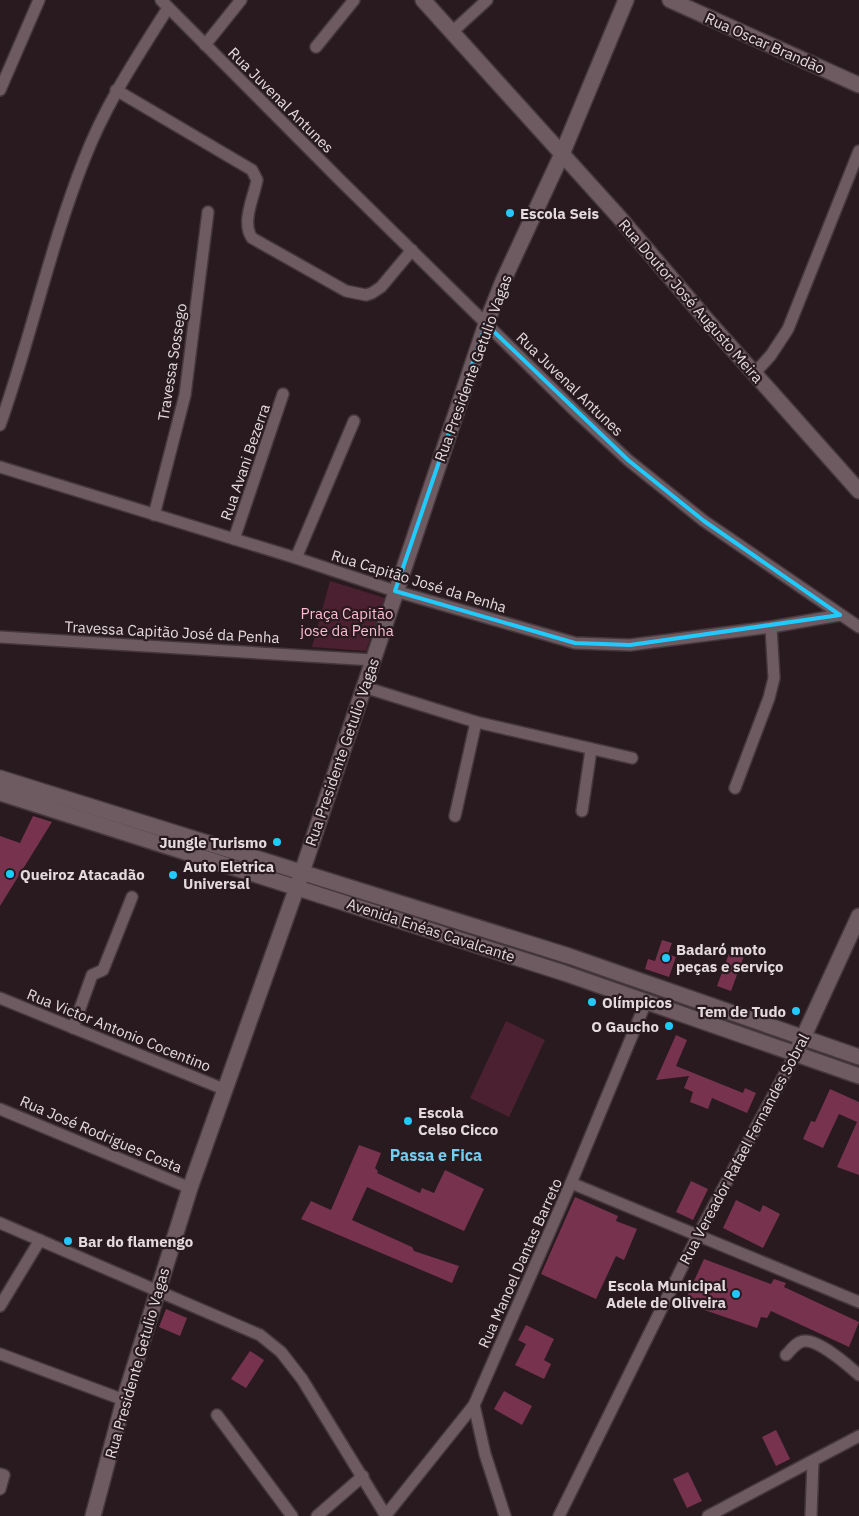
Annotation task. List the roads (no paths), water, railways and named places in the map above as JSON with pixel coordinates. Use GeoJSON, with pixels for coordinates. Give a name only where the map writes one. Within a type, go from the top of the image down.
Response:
{"type":"FeatureCollection","features":[{"type":"Feature","properties":{"kind":"street"},"geometry":{"type":"LineString","coordinates":[[0,90],[39,0]]}},
{"type":"Feature","properties":{"kind":"street"},"geometry":{"type":"LineString","coordinates":[[206,45],[241,0]]}},
{"type":"Feature","properties":{"kind":"street"},"geometry":{"type":"LineString","coordinates":[[316,47],[354,0]]}},
{"type":"Feature","properties":{"kind":"street","name":"Rua Doutor José Augusto Meira"},"geometry":{"type":"LineString","coordinates":[[422,0],[562,154],[859,491]]}},
{"type":"Feature","properties":{"kind":"street"},"geometry":{"type":"LineString","coordinates":[[451,33],[487,0]]}},
{"type":"Feature","properties":{"kind":"street","name":"Rua Presidente Getulio Vagas"},"geometry":{"type":"LineString","coordinates":[[93,1516],[124,1400],[190,1188],[297,887],[486,324],[502,281],[562,154],[626,0]]}},
{"type":"Feature","properties":{"kind":"street","name":"Rua Oscar Brandão"},"geometry":{"type":"LineString","coordinates":[[670,0],[859,85]]}},
{"type":"Feature","properties":{"kind":"street"},"geometry":{"type":"LineString","coordinates":[[0,425],[17,375],[67,207],[84,159],[116,90],[165,4]]}},
{"type":"Feature","properties":{"kind":"street","name":"Rua Juvenal Antunes"},"geometry":{"type":"LineString","coordinates":[[165,4],[486,324],[628,460],[704,522],[859,627]]}},
{"type":"Feature","properties":{"kind":"street"},"geometry":{"type":"LineString","coordinates":[[116,90],[252,170],[257,180],[247,228],[252,238],[346,291],[366,294],[376,291],[412,250]]}},
{"type":"Feature","properties":{"kind":"street"},"geometry":{"type":"LineString","coordinates":[[754,374],[771,354],[788,329],[859,151]]}},
{"type":"Feature","properties":{"kind":"street","name":"Travessa Sossego"},"geometry":{"type":"LineString","coordinates":[[154,515],[185,395],[208,212]]}},
{"type":"Feature","properties":{"kind":"street","name":"Rua Avani Bezerra"},"geometry":{"type":"LineString","coordinates":[[234,539],[283,394]]}},
{"type":"Feature","properties":{"kind":"street"},"geometry":{"type":"LineString","coordinates":[[296,558],[354,422]]}},
{"type":"Feature","properties":{"kind":"street","name":"Rua Capitão José da Penha"},"geometry":{"type":"LineString","coordinates":[[0,467],[296,558],[395,591],[543,635],[584,644],[630,646],[771,627],[840,615]]}},
{"type":"Feature","properties":{"kind":"street"},"geometry":{"type":"LineString","coordinates":[[735,788],[769,698],[774,678],[771,627]]}},
{"type":"Feature","properties":{"kind":"street","name":"Travessa Capitão José da Penha"},"geometry":{"type":"LineString","coordinates":[[0,637],[373,660]]}},
{"type":"Feature","properties":{"kind":"street"},"geometry":{"type":"LineString","coordinates":[[364,686],[476,722],[632,758]]}},
{"type":"Feature","properties":{"kind":"street"},"geometry":{"type":"LineString","coordinates":[[455,816],[476,722]]}},
{"type":"Feature","properties":{"kind":"street"},"geometry":{"type":"LineString","coordinates":[[582,811],[591,750]]}},
{"type":"Feature","properties":{"kind":"street","name":"Avenida Enéas Cavalcante"},"geometry":{"type":"LineString","coordinates":[[0,778],[297,887],[564,973],[859,1076]]}},
{"type":"Feature","properties":{"kind":"street","name":"Avenida Enéas Cavalcante"},"geometry":{"type":"LineString","coordinates":[[0,792],[180,843],[301,872],[569,956],[859,1057]]}},
{"type":"Feature","properties":{"kind":"street"},"geometry":{"type":"LineString","coordinates":[[73,1028],[92,974],[103,970],[132,897]]}},
{"type":"Feature","properties":{"kind":"street"},"geometry":{"type":"LineString","coordinates":[[383,914],[388,899]]}},
{"type":"Feature","properties":{"kind":"street","name":"Rua Vereador Rafael Fernandes Sobral"},"geometry":{"type":"LineString","coordinates":[[559,1516],[698,1235],[796,1053],[859,916]]}},
{"type":"Feature","properties":{"kind":"street"},"geometry":{"type":"LineString","coordinates":[[564,973],[569,956]]}},
{"type":"Feature","properties":{"kind":"street","name":"Rua Victor Antonio Cocentino"},"geometry":{"type":"LineString","coordinates":[[0,998],[226,1090]]}},
{"type":"Feature","properties":{"kind":"street","name":"Rua Manoel Dantas Barreto"},"geometry":{"type":"LineString","coordinates":[[386,1516],[474,1405],[571,1183],[646,1002]]}},
{"type":"Feature","properties":{"kind":"street","name":"Rua José Rodrigues Costa"},"geometry":{"type":"LineString","coordinates":[[0,1108],[190,1188]]}},
{"type":"Feature","properties":{"kind":"street"},"geometry":{"type":"LineString","coordinates":[[571,1183],[859,1302]]}},
{"type":"Feature","properties":{"kind":"street"},"geometry":{"type":"LineString","coordinates":[[0,1223],[157,1290],[271,1342],[302,1379],[386,1516]]}},
{"type":"Feature","properties":{"kind":"street"},"geometry":{"type":"LineString","coordinates":[[0,1306],[40,1240]]}},
{"type":"Feature","properties":{"kind":"street"},"geometry":{"type":"LineString","coordinates":[[786,1355],[798,1343],[806,1341],[814,1343],[843,1360],[859,1375]]}},
{"type":"Feature","properties":{"kind":"street"},"geometry":{"type":"LineString","coordinates":[[0,1354],[124,1400]]}},
{"type":"Feature","properties":{"kind":"street"},"geometry":{"type":"LineString","coordinates":[[474,1405],[485,1454],[505,1516]]}},
{"type":"Feature","properties":{"kind":"street"},"geometry":{"type":"LineString","coordinates":[[217,1415],[292,1516]]}},
{"type":"Feature","properties":{"kind":"street"},"geometry":{"type":"LineString","coordinates":[[708,1516],[859,1436]]}},
{"type":"Feature","properties":{"kind":"street"},"geometry":{"type":"LineString","coordinates":[[811,1516],[813,1460]]}},
{"type":"Feature","properties":{"kind":"street"},"geometry":{"type":"LineString","coordinates":[[0,1489],[2,1474]]}},
{"type":"Feature","properties":{"kind":"street"},"geometry":{"type":"LineString","coordinates":[[317,1516],[363,1476]]}},
{"type":"Feature","properties":{"kind":"place","name":"Escola Seis"},"geometry":{"type":"Point","coordinates":[510,213]}},
{"type":"Feature","properties":{"kind":"place","name":"Jungle Turismo"},"geometry":{"type":"Point","coordinates":[277,842]}},
{"type":"Feature","properties":{"kind":"place","name":"Queiroz Atacadão"},"geometry":{"type":"Point","coordinates":[10,874]}},
{"type":"Feature","properties":{"kind":"place","name":"Auto Eletrica Universal"},"geometry":{"type":"Point","coordinates":[173,875]}},
{"type":"Feature","properties":{"kind":"place","name":"Badaró moto peças e serviço"},"geometry":{"type":"Point","coordinates":[666,958]}},
{"type":"Feature","properties":{"kind":"place","name":"Olímpicos"},"geometry":{"type":"Point","coordinates":[592,1002]}},
{"type":"Feature","properties":{"kind":"place","name":"Tem de Tudo"},"geometry":{"type":"Point","coordinates":[796,1011]}},
{"type":"Feature","properties":{"kind":"place","name":"O Gaucho"},"geometry":{"type":"Point","coordinates":[669,1026]}},
{"type":"Feature","properties":{"kind":"place","name":"Escola Celso Cicco"},"geometry":{"type":"Point","coordinates":[408,1121]}},
{"type":"Feature","properties":{"kind":"place","name":"Bar do flamengo"},"geometry":{"type":"Point","coordinates":[68,1241]}},
{"type":"Feature","properties":{"kind":"place","name":"Escola Municipal Adele de Oliveira"},"geometry":{"type":"Point","coordinates":[736,1294]}},
{"type":"Feature","properties":{"kind":"district","name":"Passa e Fica"},"geometry":{"type":"Point","coordinates":[436,1155]}},
{"type":"Feature","properties":{"kind":"park label","name":"Praça Capitão jose da Penha"},"geometry":{"type":"Point","coordinates":[347,622]}}]}
